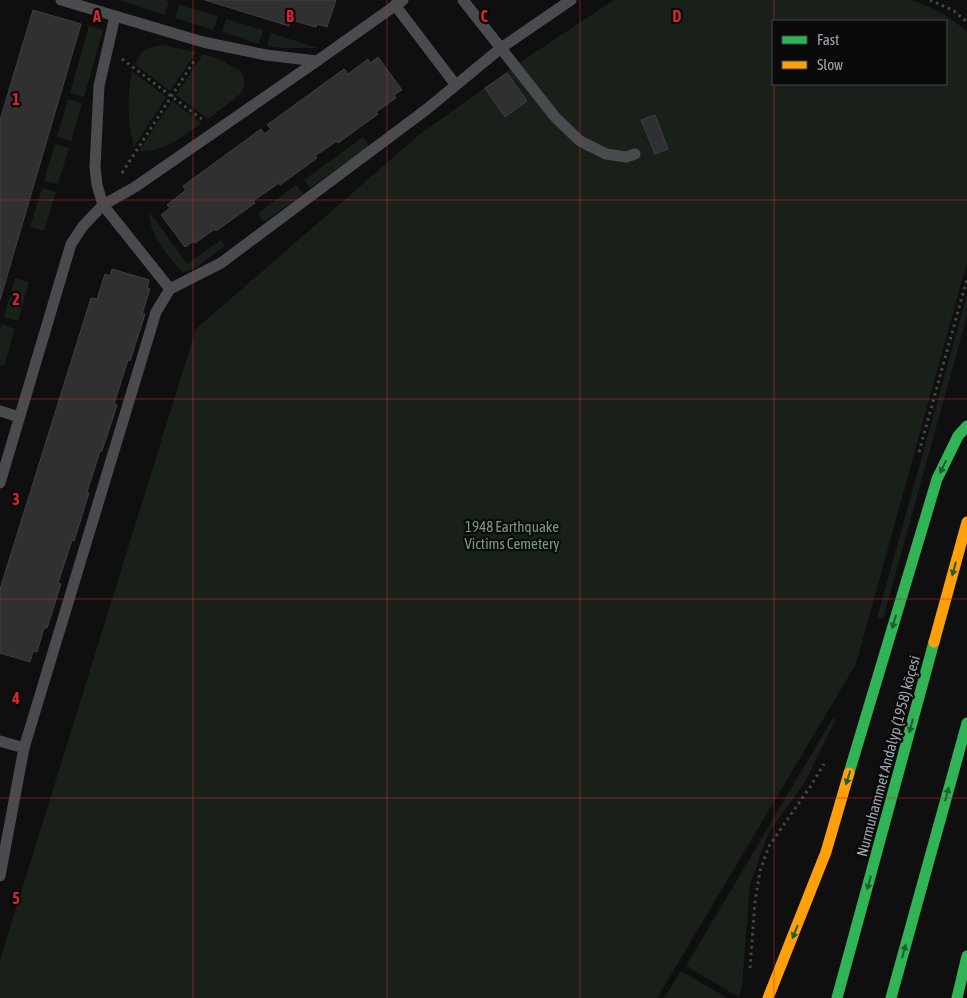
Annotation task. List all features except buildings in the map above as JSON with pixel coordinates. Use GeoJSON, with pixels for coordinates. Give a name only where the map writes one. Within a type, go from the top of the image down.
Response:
{"type":"FeatureCollection","features":[{"type":"Feature","properties":{"kind":"main road"},"geometry":{"type":"LineString","coordinates":[[768,998],[826,852],[937,479],[958,436],[967,426]]}},
{"type":"Feature","properties":{"kind":"main road","name":"Nurmuhammet Andalyp (1958) köçesi"},"geometry":{"type":"LineString","coordinates":[[838,998],[967,522]]}},
{"type":"Feature","properties":{"kind":"main road"},"geometry":{"type":"LineString","coordinates":[[891,998],[967,723]]}},
{"type":"Feature","properties":{"kind":"main road"},"geometry":{"type":"LineString","coordinates":[[957,998],[967,956]]}},
{"type":"Feature","properties":{"kind":"lane"},"geometry":{"type":"LineString","coordinates":[[61,0],[203,42],[266,55],[317,62]]}},
{"type":"Feature","properties":{"kind":"lane"},"geometry":{"type":"LineString","coordinates":[[463,0],[556,117],[580,141],[606,154],[626,157],[635,154]]}},
{"type":"Feature","properties":{"kind":"lane"},"geometry":{"type":"LineString","coordinates":[[0,876],[24,748],[156,312],[170,289],[221,263],[427,109],[501,48],[571,0]]}},
{"type":"Feature","properties":{"kind":"lane"},"geometry":{"type":"LineString","coordinates":[[0,482],[71,244],[83,226],[103,205],[135,187],[317,62],[399,2],[456,84]]}},
{"type":"Feature","properties":{"kind":"lane"},"geometry":{"type":"LineString","coordinates":[[115,16],[98,86],[95,167],[97,185],[103,205],[170,289]]}},
{"type":"Feature","properties":{"kind":"lane"},"geometry":{"type":"LineString","coordinates":[[0,411],[19,417]]}},
{"type":"Feature","properties":{"kind":"lane"},"geometry":{"type":"LineString","coordinates":[[0,741],[24,748]]}},
{"type":"Feature","properties":{"kind":"path"},"geometry":{"type":"LineString","coordinates":[[930,0],[954,12],[967,22]]}},
{"type":"Feature","properties":{"kind":"path"},"geometry":{"type":"LineString","coordinates":[[136,149],[199,53]]}},
{"type":"Feature","properties":{"kind":"path"},"geometry":{"type":"LineString","coordinates":[[134,68],[205,121]]}},
{"type":"Feature","properties":{"kind":"path"},"geometry":{"type":"LineString","coordinates":[[917,460],[967,279]]}},
{"type":"Feature","properties":{"kind":"path"},"geometry":{"type":"LineString","coordinates":[[750,968],[755,902],[760,871],[769,846],[826,760]]}},
{"type":"Feature","properties":{"kind":"green space"},"geometry":{"type":"Polygon","coordinates":[[[118,0],[165,0],[169,1],[165,15],[118,0]]]}},
{"type":"Feature","properties":{"kind":"green space","name":"1948 Earthquake Victims Cemetery"},"geometry":{"type":"Polygon","coordinates":[[[614,0],[911,0],[941,13],[967,32],[967,262],[856,664],[657,998],[0,998],[0,960],[196,329],[419,135],[522,61],[614,0]]]}},
{"type":"Feature","properties":{"kind":"green space"},"geometry":{"type":"Polygon","coordinates":[[[179,5],[218,16],[213,30],[175,18],[179,5]]]}},
{"type":"Feature","properties":{"kind":"green space"},"geometry":{"type":"Polygon","coordinates":[[[226,19],[263,30],[259,44],[222,32],[226,19]]]}},
{"type":"Feature","properties":{"kind":"green space"},"geometry":{"type":"Polygon","coordinates":[[[89,26],[103,30],[84,97],[70,93],[89,26]]]}},
{"type":"Feature","properties":{"kind":"green space"},"geometry":{"type":"Polygon","coordinates":[[[271,33],[318,48],[267,46],[271,33]]]}},
{"type":"Feature","properties":{"kind":"green space"},"geometry":{"type":"Polygon","coordinates":[[[162,45],[196,52],[170,91],[135,64],[145,50],[162,45]]]}},
{"type":"Feature","properties":{"kind":"green space"},"geometry":{"type":"Polygon","coordinates":[[[203,54],[219,59],[241,71],[244,82],[240,94],[208,119],[176,95],[203,54]]]}},
{"type":"Feature","properties":{"kind":"green space"},"geometry":{"type":"Polygon","coordinates":[[[132,71],[166,97],[134,147],[128,109],[132,71]]]}},
{"type":"Feature","properties":{"kind":"green space"},"geometry":{"type":"Polygon","coordinates":[[[68,99],[82,103],[71,141],[57,137],[68,99]]]}},
{"type":"Feature","properties":{"kind":"green space"},"geometry":{"type":"Polygon","coordinates":[[[172,101],[202,123],[164,146],[148,151],[139,151],[172,101]]]}},
{"type":"Feature","properties":{"kind":"green space"},"geometry":{"type":"Polygon","coordinates":[[[363,137],[369,146],[310,188],[304,180],[363,137]]]}},
{"type":"Feature","properties":{"kind":"green space"},"geometry":{"type":"Polygon","coordinates":[[[55,144],[69,148],[58,184],[44,181],[55,144]]]}},
{"type":"Feature","properties":{"kind":"green space"},"geometry":{"type":"Polygon","coordinates":[[[296,185],[303,194],[264,222],[258,213],[296,185]]]}},
{"type":"Feature","properties":{"kind":"green space"},"geometry":{"type":"Polygon","coordinates":[[[42,188],[56,192],[44,231],[30,227],[42,188]]]}},
{"type":"Feature","properties":{"kind":"green space"},"geometry":{"type":"Polygon","coordinates":[[[149,211],[187,264],[221,240],[225,246],[196,268],[183,272],[163,249],[155,235],[149,211]]]}},
{"type":"Feature","properties":{"kind":"green space"},"geometry":{"type":"Polygon","coordinates":[[[15,278],[29,282],[18,321],[4,317],[15,278]]]}},
{"type":"Feature","properties":{"kind":"green space"},"geometry":{"type":"Polygon","coordinates":[[[967,295],[967,316],[883,619],[877,618],[967,295]]]}},
{"type":"Feature","properties":{"kind":"green space"},"geometry":{"type":"Polygon","coordinates":[[[2,324],[15,329],[4,366],[0,365],[0,330],[2,324]]]}},
{"type":"Feature","properties":{"kind":"green space"},"geometry":{"type":"Polygon","coordinates":[[[833,718],[836,719],[805,782],[769,832],[750,884],[742,987],[739,997],[686,966],[833,718]]]}},
{"type":"Feature","properties":{"kind":"green space"},"geometry":{"type":"Polygon","coordinates":[[[681,971],[727,998],[664,998],[681,971]]]}},
{"type":"Feature","properties":{"kind":"traffic: fast"},"geometry":{"type":"LineString","coordinates":[[849,773],[937,479],[958,436],[967,426]]}},
{"type":"Feature","properties":{"kind":"traffic: fast"},"geometry":{"type":"LineString","coordinates":[[837,998],[934,642]]}},
{"type":"Feature","properties":{"kind":"traffic: fast"},"geometry":{"type":"LineString","coordinates":[[891,998],[967,723]]}},
{"type":"Feature","properties":{"kind":"traffic: fast"},"geometry":{"type":"LineString","coordinates":[[957,998],[967,956]]}},
{"type":"Feature","properties":{"kind":"traffic: slow"},"geometry":{"type":"LineString","coordinates":[[934,642],[967,522]]}},
{"type":"Feature","properties":{"kind":"traffic: slow"},"geometry":{"type":"LineString","coordinates":[[768,998],[826,852],[849,773]]}}]}
